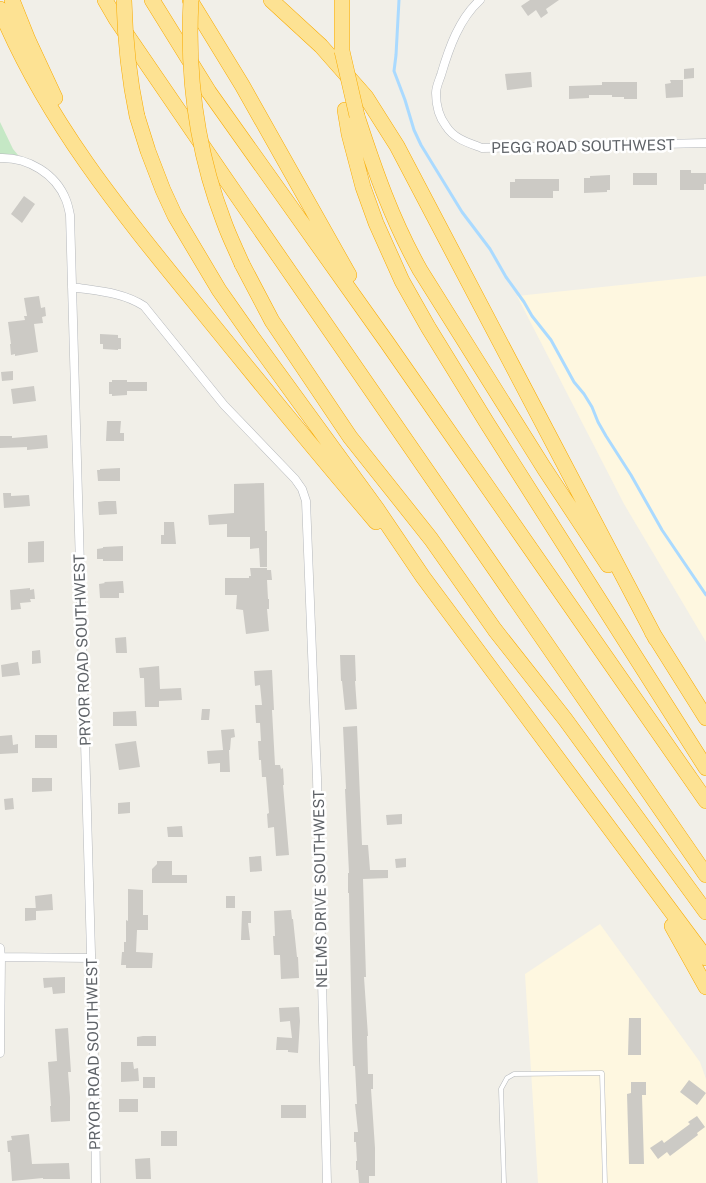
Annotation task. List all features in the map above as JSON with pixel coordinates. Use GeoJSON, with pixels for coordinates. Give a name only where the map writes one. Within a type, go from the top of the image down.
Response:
{"type":"FeatureCollection","features":[{"type":"Feature","properties":{"kind":"highway"},"geometry":{"type":"LineString","coordinates":[[12,0],[28,40],[62,112],[93,169],[114,201]]}},
{"type":"Feature","properties":{"kind":"highway"},"geometry":{"type":"LineString","coordinates":[[105,0],[222,174],[706,875]]}},
{"type":"Feature","properties":{"kind":"highway"},"geometry":{"type":"LineString","coordinates":[[124,0],[128,64],[137,116],[148,151],[175,216],[219,290],[377,509],[423,578],[706,958]]}},
{"type":"Feature","properties":{"kind":"highway"},"geometry":{"type":"LineString","coordinates":[[152,0],[209,92],[706,801]]}},
{"type":"Feature","properties":{"kind":"highway"},"geometry":{"type":"LineString","coordinates":[[191,0],[242,86],[386,342]]}},
{"type":"Feature","properties":{"kind":"highway"},"geometry":{"type":"LineString","coordinates":[[191,0],[190,49],[192,79],[204,157],[224,222],[242,264],[272,321],[350,437],[431,539],[495,630],[565,719],[706,912]]}},
{"type":"Feature","properties":{"kind":"highway"},"geometry":{"type":"LineString","coordinates":[[270,0],[321,46],[366,97],[397,146],[656,639]]}},
{"type":"Feature","properties":{"kind":"highway"},"geometry":{"type":"LineString","coordinates":[[342,0],[342,51],[351,113],[349,134],[363,187],[379,231],[406,288],[492,431],[706,768]]}},
{"type":"Feature","properties":{"kind":"highway"},"geometry":{"type":"LineString","coordinates":[[0,9],[12,38],[46,102],[114,201],[145,242],[312,446],[423,578]]}},
{"type":"Feature","properties":{"kind":"highway"},"geometry":{"type":"LineString","coordinates":[[351,113],[393,217],[420,270],[544,468],[706,718]]}},
{"type":"Feature","properties":{"kind":"highway"},"geometry":{"type":"LineString","coordinates":[[627,852],[654,895],[706,987]]}},
{"type":"Feature","properties":{"kind":"street","name":"PEGG ROAD SOUTHWEST"},"geometry":{"type":"LineString","coordinates":[[480,0],[473,6],[458,30],[448,52],[436,92],[438,112],[447,128],[461,140],[482,148],[706,143]]}},
{"type":"Feature","properties":{"kind":"street","name":"PRYOR ROAD SOUTHWEST"},"geometry":{"type":"LineString","coordinates":[[0,158],[26,162],[44,172],[58,186],[66,200],[70,215],[96,1183]]}},
{"type":"Feature","properties":{"kind":"street","name":"NELMS DRIVE SOUTHWEST"},"geometry":{"type":"LineString","coordinates":[[72,287],[124,296],[144,306],[224,405],[295,479],[302,489],[306,501],[317,778],[327,1183]]}},
{"type":"Feature","properties":{"kind":"street"},"geometry":{"type":"LineString","coordinates":[[0,948],[0,1053]]}},
{"type":"Feature","properties":{"kind":"street"},"geometry":{"type":"LineString","coordinates":[[1,957],[91,958]]}},
{"type":"Feature","properties":{"kind":"lane"},"geometry":{"type":"LineString","coordinates":[[504,1183],[501,1089],[506,1078],[514,1074],[602,1072],[605,1183]]}},
{"type":"Feature","properties":{"kind":"shaded area"},"geometry":{"type":"Polygon","coordinates":[[[706,276],[706,642],[624,504],[517,296],[706,276]]]}},
{"type":"Feature","properties":{"kind":"shaded area"},"geometry":{"type":"Polygon","coordinates":[[[600,924],[700,1062],[706,1079],[706,1183],[538,1183],[525,974],[600,924]]]}},
{"type":"Feature","properties":{"kind":"green space"},"geometry":{"type":"Polygon","coordinates":[[[0,122],[13,149],[18,155],[0,158],[0,122]]]}},
{"type":"Feature","properties":{"kind":"building"},"geometry":{"type":"Polygon","coordinates":[[[530,0],[559,0],[546,9],[548,13],[541,18],[536,10],[528,16],[521,6],[530,0]]]}},
{"type":"Feature","properties":{"kind":"building"},"geometry":{"type":"Polygon","coordinates":[[[694,68],[694,78],[684,79],[684,69],[694,68]]]}},
{"type":"Feature","properties":{"kind":"building"},"geometry":{"type":"Polygon","coordinates":[[[531,72],[532,87],[507,90],[505,74],[531,72]]]}},
{"type":"Feature","properties":{"kind":"building"},"geometry":{"type":"Polygon","coordinates":[[[670,80],[683,80],[683,97],[666,98],[665,84],[671,83],[670,80]]]}},
{"type":"Feature","properties":{"kind":"building"},"geometry":{"type":"Polygon","coordinates":[[[602,82],[637,82],[637,99],[624,99],[624,97],[612,97],[612,95],[589,95],[589,98],[569,99],[569,86],[602,85],[602,82]]]}},
{"type":"Feature","properties":{"kind":"building"},"geometry":{"type":"Polygon","coordinates":[[[680,170],[691,170],[691,173],[706,173],[704,190],[680,190],[680,170]]]}},
{"type":"Feature","properties":{"kind":"building"},"geometry":{"type":"Polygon","coordinates":[[[633,173],[657,173],[657,185],[633,185],[633,173]]]}},
{"type":"Feature","properties":{"kind":"building"},"geometry":{"type":"Polygon","coordinates":[[[610,175],[610,190],[607,190],[607,192],[584,193],[584,178],[610,175]]]}},
{"type":"Feature","properties":{"kind":"building"},"geometry":{"type":"Polygon","coordinates":[[[515,179],[559,179],[559,191],[553,191],[553,198],[510,198],[510,182],[515,182],[515,179]]]}},
{"type":"Feature","properties":{"kind":"building"},"geometry":{"type":"Polygon","coordinates":[[[24,196],[35,204],[22,223],[11,214],[24,196]]]}},
{"type":"Feature","properties":{"kind":"building"},"geometry":{"type":"Polygon","coordinates":[[[39,296],[41,308],[45,307],[46,316],[42,317],[43,323],[34,324],[38,352],[11,355],[8,322],[25,320],[24,316],[27,316],[24,298],[39,296]]]}},
{"type":"Feature","properties":{"kind":"building"},"geometry":{"type":"Polygon","coordinates":[[[100,334],[118,335],[118,338],[121,338],[121,349],[103,349],[103,344],[100,344],[100,334]]]}},
{"type":"Feature","properties":{"kind":"building"},"geometry":{"type":"Polygon","coordinates":[[[13,371],[13,380],[2,381],[1,372],[13,371]]]}},
{"type":"Feature","properties":{"kind":"building"},"geometry":{"type":"Polygon","coordinates":[[[112,380],[147,382],[147,391],[127,391],[127,395],[112,396],[112,394],[109,394],[109,382],[112,382],[112,380]]]}},
{"type":"Feature","properties":{"kind":"building"},"geometry":{"type":"Polygon","coordinates":[[[34,386],[36,401],[13,404],[11,389],[34,386]]]}},
{"type":"Feature","properties":{"kind":"building"},"geometry":{"type":"Polygon","coordinates":[[[107,421],[121,421],[120,433],[124,433],[124,441],[106,441],[107,421]]]}},
{"type":"Feature","properties":{"kind":"building"},"geometry":{"type":"Polygon","coordinates":[[[47,435],[48,448],[27,450],[27,447],[0,448],[0,436],[12,436],[12,438],[47,435]]]}},
{"type":"Feature","properties":{"kind":"building"},"geometry":{"type":"Polygon","coordinates":[[[120,468],[120,481],[98,481],[97,470],[120,468]]]}},
{"type":"Feature","properties":{"kind":"building"},"geometry":{"type":"Polygon","coordinates":[[[264,483],[267,567],[260,567],[259,548],[250,549],[250,537],[227,537],[227,524],[209,525],[208,515],[234,513],[234,484],[264,483]]]}},
{"type":"Feature","properties":{"kind":"building"},"geometry":{"type":"Polygon","coordinates":[[[3,493],[11,493],[11,496],[29,495],[30,506],[4,508],[3,493]]]}},
{"type":"Feature","properties":{"kind":"building"},"geometry":{"type":"Polygon","coordinates":[[[116,501],[117,514],[99,515],[98,502],[116,501]]]}},
{"type":"Feature","properties":{"kind":"building"},"geometry":{"type":"Polygon","coordinates":[[[164,522],[174,522],[176,544],[161,544],[161,535],[164,535],[164,522]]]}},
{"type":"Feature","properties":{"kind":"building"},"geometry":{"type":"Polygon","coordinates":[[[44,541],[44,562],[28,563],[28,542],[44,541]]]}},
{"type":"Feature","properties":{"kind":"building"},"geometry":{"type":"Polygon","coordinates":[[[123,546],[123,561],[103,561],[103,559],[97,559],[97,549],[123,546]]]}},
{"type":"Feature","properties":{"kind":"building"},"geometry":{"type":"Polygon","coordinates":[[[250,568],[267,568],[267,570],[271,570],[272,580],[267,580],[269,631],[246,634],[243,610],[236,609],[237,595],[225,595],[225,578],[249,578],[251,576],[250,568]]]}},
{"type":"Feature","properties":{"kind":"building"},"geometry":{"type":"Polygon","coordinates":[[[123,581],[124,593],[119,593],[119,598],[100,598],[99,584],[123,581]]]}},
{"type":"Feature","properties":{"kind":"building"},"geometry":{"type":"Polygon","coordinates":[[[30,588],[30,590],[34,589],[35,599],[30,599],[31,602],[20,603],[21,609],[11,610],[10,590],[30,588]]]}},
{"type":"Feature","properties":{"kind":"building"},"geometry":{"type":"Polygon","coordinates":[[[126,637],[127,653],[116,653],[115,638],[126,637]]]}},
{"type":"Feature","properties":{"kind":"building"},"geometry":{"type":"Polygon","coordinates":[[[40,650],[41,663],[32,664],[32,651],[40,650]]]}},
{"type":"Feature","properties":{"kind":"building"},"geometry":{"type":"Polygon","coordinates":[[[340,655],[355,655],[357,709],[345,710],[340,655]]]}},
{"type":"Feature","properties":{"kind":"building"},"geometry":{"type":"Polygon","coordinates":[[[18,662],[20,675],[2,677],[1,665],[18,662]]]}},
{"type":"Feature","properties":{"kind":"building"},"geometry":{"type":"Polygon","coordinates":[[[159,666],[160,689],[181,688],[182,700],[159,701],[159,707],[145,707],[144,678],[140,678],[139,668],[159,666]]]}},
{"type":"Feature","properties":{"kind":"building"},"geometry":{"type":"Polygon","coordinates":[[[272,670],[275,765],[280,765],[281,769],[283,768],[289,855],[276,856],[274,827],[268,828],[267,814],[269,813],[266,777],[262,777],[261,760],[259,760],[258,741],[261,741],[260,723],[256,723],[255,705],[262,705],[260,685],[255,686],[254,671],[272,670]]]}},
{"type":"Feature","properties":{"kind":"building"},"geometry":{"type":"Polygon","coordinates":[[[202,709],[210,709],[209,720],[201,720],[202,709]]]}},
{"type":"Feature","properties":{"kind":"building"},"geometry":{"type":"Polygon","coordinates":[[[136,711],[137,726],[113,726],[113,712],[136,711]]]}},
{"type":"Feature","properties":{"kind":"building"},"geometry":{"type":"Polygon","coordinates":[[[357,726],[362,845],[368,845],[370,870],[388,870],[388,878],[363,879],[366,977],[364,977],[368,1036],[368,1074],[373,1074],[373,1089],[371,1089],[375,1148],[375,1176],[369,1176],[369,1183],[359,1183],[358,1170],[356,1170],[356,1142],[354,1142],[354,1132],[358,1132],[355,1104],[357,1104],[355,1066],[353,1066],[349,873],[343,727],[357,726]]]}},
{"type":"Feature","properties":{"kind":"building"},"geometry":{"type":"Polygon","coordinates":[[[234,729],[235,737],[231,738],[229,750],[230,772],[220,772],[220,763],[208,764],[207,751],[223,750],[221,730],[234,729]]]}},
{"type":"Feature","properties":{"kind":"building"},"geometry":{"type":"Polygon","coordinates":[[[12,735],[13,745],[18,744],[18,753],[0,754],[0,736],[12,735]]]}},
{"type":"Feature","properties":{"kind":"building"},"geometry":{"type":"Polygon","coordinates":[[[35,735],[57,735],[57,748],[35,748],[35,735]]]}},
{"type":"Feature","properties":{"kind":"building"},"geometry":{"type":"Polygon","coordinates":[[[136,741],[140,767],[119,770],[115,744],[136,741]]]}},
{"type":"Feature","properties":{"kind":"building"},"geometry":{"type":"Polygon","coordinates":[[[32,778],[52,778],[52,791],[32,792],[32,778]]]}},
{"type":"Feature","properties":{"kind":"building"},"geometry":{"type":"Polygon","coordinates":[[[13,798],[14,809],[5,810],[4,799],[13,798]]]}},
{"type":"Feature","properties":{"kind":"building"},"geometry":{"type":"Polygon","coordinates":[[[130,802],[130,813],[118,814],[118,803],[130,802]]]}},
{"type":"Feature","properties":{"kind":"building"},"geometry":{"type":"Polygon","coordinates":[[[402,814],[402,824],[387,825],[386,815],[402,814]]]}},
{"type":"Feature","properties":{"kind":"building"},"geometry":{"type":"Polygon","coordinates":[[[182,826],[183,837],[168,837],[167,827],[182,826]]]}},
{"type":"Feature","properties":{"kind":"building"},"geometry":{"type":"Polygon","coordinates":[[[261,856],[262,871],[250,872],[249,857],[261,856]]]}},
{"type":"Feature","properties":{"kind":"building"},"geometry":{"type":"Polygon","coordinates":[[[406,858],[406,867],[396,868],[395,859],[406,858]]]}},
{"type":"Feature","properties":{"kind":"building"},"geometry":{"type":"Polygon","coordinates":[[[157,861],[172,861],[172,875],[187,875],[187,883],[152,883],[152,869],[157,864],[157,861]]]}},
{"type":"Feature","properties":{"kind":"building"},"geometry":{"type":"Polygon","coordinates":[[[128,889],[143,890],[143,915],[148,915],[148,930],[137,930],[136,952],[153,953],[152,968],[126,968],[126,965],[121,965],[124,942],[126,942],[126,920],[128,921],[128,889]]]}},
{"type":"Feature","properties":{"kind":"building"},"geometry":{"type":"Polygon","coordinates":[[[52,894],[53,910],[36,911],[35,896],[52,894]]]}},
{"type":"Feature","properties":{"kind":"building"},"geometry":{"type":"Polygon","coordinates":[[[226,896],[235,896],[235,908],[226,908],[226,896]]]}},
{"type":"Feature","properties":{"kind":"building"},"geometry":{"type":"Polygon","coordinates":[[[25,908],[36,908],[36,920],[25,921],[25,908]]]}},
{"type":"Feature","properties":{"kind":"building"},"geometry":{"type":"Polygon","coordinates":[[[291,910],[299,978],[281,979],[280,955],[274,955],[274,911],[291,910]]]}},
{"type":"Feature","properties":{"kind":"building"},"geometry":{"type":"Polygon","coordinates":[[[242,911],[251,911],[251,923],[248,923],[250,940],[241,940],[242,911]]]}},
{"type":"Feature","properties":{"kind":"building"},"geometry":{"type":"Polygon","coordinates":[[[65,977],[65,993],[53,994],[52,987],[44,988],[43,978],[65,977]]]}},
{"type":"Feature","properties":{"kind":"building"},"geometry":{"type":"Polygon","coordinates":[[[299,1007],[298,1053],[288,1052],[288,1050],[276,1050],[277,1037],[292,1038],[290,1021],[280,1022],[279,1008],[299,1007]]]}},
{"type":"Feature","properties":{"kind":"building"},"geometry":{"type":"Polygon","coordinates":[[[629,1018],[641,1018],[641,1055],[628,1055],[629,1018]]]}},
{"type":"Feature","properties":{"kind":"building"},"geometry":{"type":"Polygon","coordinates":[[[68,1028],[71,1072],[68,1072],[70,1121],[51,1122],[48,1062],[57,1061],[55,1029],[68,1028]]]}},
{"type":"Feature","properties":{"kind":"building"},"geometry":{"type":"Polygon","coordinates":[[[156,1036],[156,1046],[137,1046],[137,1037],[156,1036]]]}},
{"type":"Feature","properties":{"kind":"building"},"geometry":{"type":"Polygon","coordinates":[[[121,1062],[133,1062],[134,1069],[138,1068],[139,1081],[121,1082],[121,1062]]]}},
{"type":"Feature","properties":{"kind":"building"},"geometry":{"type":"Polygon","coordinates":[[[143,1077],[155,1077],[155,1088],[143,1088],[143,1077]]]}},
{"type":"Feature","properties":{"kind":"building"},"geometry":{"type":"Polygon","coordinates":[[[689,1080],[706,1093],[697,1105],[680,1092],[689,1080]]]}},
{"type":"Feature","properties":{"kind":"building"},"geometry":{"type":"Polygon","coordinates":[[[631,1082],[646,1082],[646,1095],[642,1095],[644,1164],[629,1164],[627,1094],[631,1093],[631,1082]]]}},
{"type":"Feature","properties":{"kind":"building"},"geometry":{"type":"Polygon","coordinates":[[[119,1099],[138,1099],[138,1112],[119,1112],[119,1099]]]}},
{"type":"Feature","properties":{"kind":"building"},"geometry":{"type":"Polygon","coordinates":[[[281,1105],[306,1105],[306,1118],[281,1118],[281,1105]]]}},
{"type":"Feature","properties":{"kind":"building"},"geometry":{"type":"Polygon","coordinates":[[[697,1116],[705,1127],[697,1133],[698,1135],[670,1156],[667,1152],[658,1159],[650,1148],[662,1140],[664,1143],[690,1124],[688,1122],[697,1116]]]}},
{"type":"Feature","properties":{"kind":"building"},"geometry":{"type":"Polygon","coordinates":[[[161,1131],[177,1131],[177,1146],[161,1146],[161,1131]]]}},
{"type":"Feature","properties":{"kind":"building"},"geometry":{"type":"Polygon","coordinates":[[[29,1134],[32,1164],[69,1163],[70,1179],[43,1178],[12,1181],[10,1152],[8,1152],[7,1141],[12,1140],[11,1136],[29,1134]]]}},
{"type":"Feature","properties":{"kind":"building"},"geometry":{"type":"Polygon","coordinates":[[[150,1158],[151,1179],[136,1179],[135,1159],[150,1158]]]}},
{"type":"Feature","properties":{"kind":"waterway"},"geometry":{"type":"LineString","coordinates":[[399,0],[394,71],[421,145],[462,212],[490,249],[532,316],[551,340],[574,382],[592,407],[598,422],[662,530],[706,595]]}}]}
